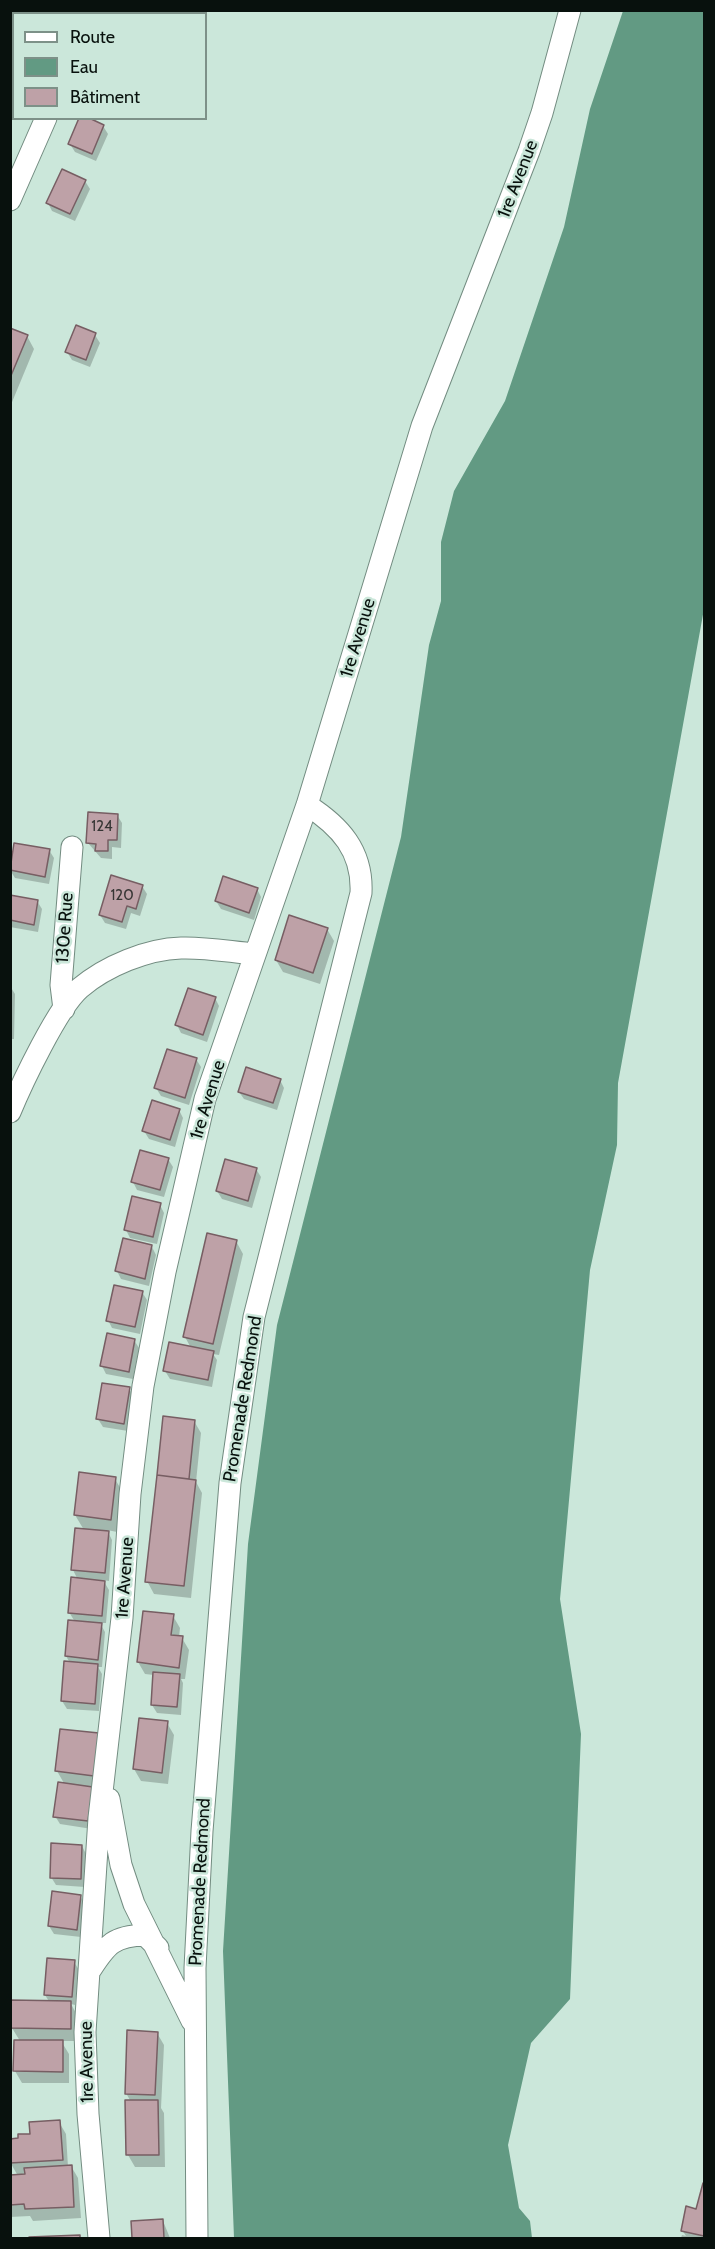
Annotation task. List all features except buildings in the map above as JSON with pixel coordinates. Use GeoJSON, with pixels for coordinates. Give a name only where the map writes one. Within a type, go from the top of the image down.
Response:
{"type":"FeatureCollection","features":[{"type":"Feature","properties":{"kind":"street","name":"1re Avenue"},"geometry":{"type":"LineString","coordinates":[[99,2238],[88,2114],[85,2032],[91,1969],[99,1818],[122,1618],[130,1494],[143,1386],[183,1190],[206,1099],[306,805],[422,426],[536,132],[570,10]]}},
{"type":"Feature","properties":{"kind":"street"},"geometry":{"type":"LineString","coordinates":[[10,200],[45,120]]}},
{"type":"Feature","properties":{"kind":"street","name":"Promenade Redmond"},"geometry":{"type":"LineString","coordinates":[[197,2238],[194,2026],[202,1831],[231,1475],[254,1317],[362,892],[362,873],[352,849],[333,822],[306,805]]}},
{"type":"Feature","properties":{"kind":"street","name":"130e Rue"},"geometry":{"type":"LineString","coordinates":[[64,1009],[61,985],[72,847]]}},
{"type":"Feature","properties":{"kind":"street","name":"130e Rue"},"geometry":{"type":"LineString","coordinates":[[10,1112],[42,1046],[64,1009],[78,989],[108,969],[147,954],[181,948],[255,954]]}},
{"type":"Feature","properties":{"kind":"street","name":"Promenade Redmond"},"geometry":{"type":"LineString","coordinates":[[105,1769],[121,1865],[134,1904],[194,2026]]}},
{"type":"Feature","properties":{"kind":"street"},"geometry":{"type":"LineString","coordinates":[[91,1969],[101,1954],[120,1938],[144,1935],[158,1949]]}},
{"type":"Feature","properties":{"kind":"water"},"geometry":{"type":"Polygon","coordinates":[[[623,11],[704,11],[704,609],[618,1083],[617,1145],[590,1270],[560,1599],[581,1734],[570,1999],[531,2043],[508,2145],[519,2208],[530,2221],[532,2238],[234,2238],[223,1951],[248,1544],[277,1325],[401,837],[429,645],[441,601],[441,542],[454,491],[505,401],[564,227],[590,109],[623,11]]]}}]}
